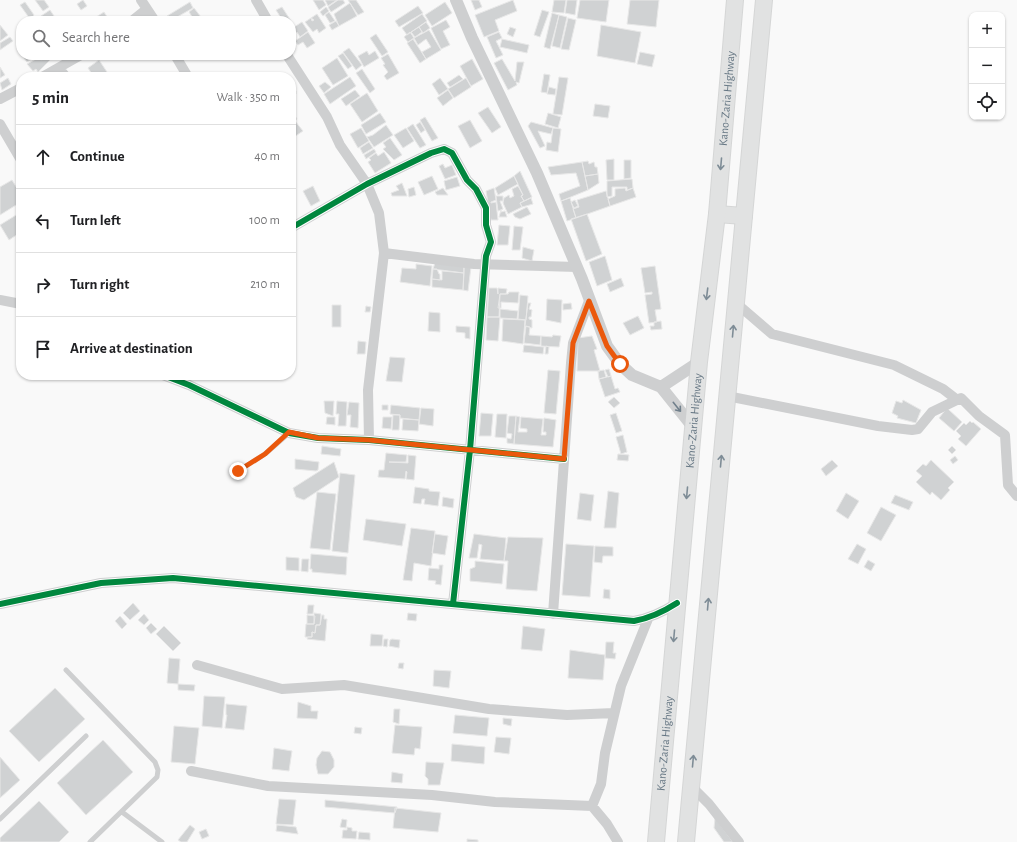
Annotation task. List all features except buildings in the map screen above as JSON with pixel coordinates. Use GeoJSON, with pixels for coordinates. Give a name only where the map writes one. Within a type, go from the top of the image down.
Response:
{"type":"FeatureCollection","features":[{"type":"Feature","properties":{"kind":"highway","name":"Kano-Zaria Highway"},"geometry":{"type":"LineString","coordinates":[[656,842],[699,362],[717,214],[735,0]]}},
{"type":"Feature","properties":{"kind":"highway"},"geometry":{"type":"LineString","coordinates":[[686,842],[764,0]]}},
{"type":"Feature","properties":{"kind":"highway"},"geometry":{"type":"LineString","coordinates":[[717,214],[744,216]]}},
{"type":"Feature","properties":{"kind":"street"},"geometry":{"type":"LineString","coordinates":[[256,0],[265,16]]}},
{"type":"Feature","properties":{"kind":"street"},"geometry":{"type":"LineString","coordinates":[[456,0],[472,38],[537,173],[577,267],[607,346],[620,364],[632,375],[661,387],[693,427]]}},
{"type":"Feature","properties":{"kind":"street"},"geometry":{"type":"LineString","coordinates":[[136,16],[144,4],[152,16]]}},
{"type":"Feature","properties":{"kind":"street"},"geometry":{"type":"LineString","coordinates":[[51,72],[73,60]]}},
{"type":"Feature","properties":{"kind":"street"},"geometry":{"type":"LineString","coordinates":[[178,60],[185,72]]}},
{"type":"Feature","properties":{"kind":"street"},"geometry":{"type":"LineString","coordinates":[[290,60],[327,117],[340,145],[367,184],[379,213],[384,254],[368,390],[369,440]]}},
{"type":"Feature","properties":{"kind":"street"},"geometry":{"type":"LineString","coordinates":[[59,68],[62,72]]}},
{"type":"Feature","properties":{"kind":"street"},"geometry":{"type":"LineString","coordinates":[[0,98],[16,90]]}},
{"type":"Feature","properties":{"kind":"street"},"geometry":{"type":"LineString","coordinates":[[0,124],[16,151]]}},
{"type":"Feature","properties":{"kind":"street"},"geometry":{"type":"LineString","coordinates":[[296,225],[367,184],[431,153],[444,149],[452,153],[467,180],[476,189],[486,208],[486,226],[491,242],[485,264],[470,450],[453,604]]}},
{"type":"Feature","properties":{"kind":"street"},"geometry":{"type":"LineString","coordinates":[[384,254],[485,264],[577,267]]}},
{"type":"Feature","properties":{"kind":"street"},"geometry":{"type":"LineString","coordinates":[[0,300],[16,303]]}},
{"type":"Feature","properties":{"kind":"street"},"geometry":{"type":"LineString","coordinates":[[554,614],[573,343],[589,301]]}},
{"type":"Feature","properties":{"kind":"street"},"geometry":{"type":"LineString","coordinates":[[736,302],[772,334],[894,365],[943,389],[956,399]]}},
{"type":"Feature","properties":{"kind":"street"},"geometry":{"type":"LineString","coordinates":[[661,387],[699,362]]}},
{"type":"Feature","properties":{"kind":"street"},"geometry":{"type":"LineString","coordinates":[[176,380],[289,432],[318,438],[369,440],[564,459]]}},
{"type":"Feature","properties":{"kind":"street"},"geometry":{"type":"LineString","coordinates":[[188,380],[189,385]]}},
{"type":"Feature","properties":{"kind":"street"},"geometry":{"type":"LineString","coordinates":[[727,396],[864,423],[912,430],[918,429],[932,412],[960,398],[979,416],[1005,436],[1008,485],[1017,496]]}},
{"type":"Feature","properties":{"kind":"street"},"geometry":{"type":"LineString","coordinates":[[0,604],[101,583],[173,578],[634,621],[648,619],[677,603]]}},
{"type":"Feature","properties":{"kind":"street"},"geometry":{"type":"LineString","coordinates":[[592,806],[601,784],[605,753],[621,686],[648,619]]}},
{"type":"Feature","properties":{"kind":"street"},"geometry":{"type":"LineString","coordinates":[[197,665],[282,689],[344,685],[489,709],[567,715],[614,713]]}},
{"type":"Feature","properties":{"kind":"street"},"geometry":{"type":"LineString","coordinates":[[191,771],[268,786],[432,795],[495,802],[592,806],[607,824],[618,842]]}},
{"type":"Feature","properties":{"kind":"street"},"geometry":{"type":"LineString","coordinates":[[691,786],[709,804],[739,842]]}},
{"type":"Feature","properties":{"kind":"lane"},"geometry":{"type":"LineString","coordinates":[[238,471],[265,454],[289,432]]}},
{"type":"Feature","properties":{"kind":"lane"},"geometry":{"type":"LineString","coordinates":[[66,670],[155,762],[158,770],[157,777],[90,842]]}},
{"type":"Feature","properties":{"kind":"lane"},"geometry":{"type":"LineString","coordinates":[[0,819],[86,736]]}},
{"type":"Feature","properties":{"kind":"lane"},"geometry":{"type":"LineString","coordinates":[[122,812],[162,842]]}},
{"type":"Feature","properties":{"kind":"cycle path"},"geometry":{"type":"LineString","coordinates":[[296,225],[367,184],[431,153],[444,149],[452,153],[467,180],[476,189],[486,208],[486,225],[491,242],[486,256],[470,450],[453,604]]}},
{"type":"Feature","properties":{"kind":"cycle path"},"geometry":{"type":"LineString","coordinates":[[176,380],[289,433],[318,438],[369,440],[564,459]]}},
{"type":"Feature","properties":{"kind":"cycle path"},"geometry":{"type":"LineString","coordinates":[[0,604],[101,583],[173,578],[634,621],[657,614],[677,603]]}},
{"type":"Feature","properties":{"kind":"route"},"geometry":{"type":"LineString","coordinates":[[238,471],[265,454],[289,432],[318,438],[369,440],[564,459],[570,363],[573,343],[589,301],[607,346],[620,364]]}}]}
